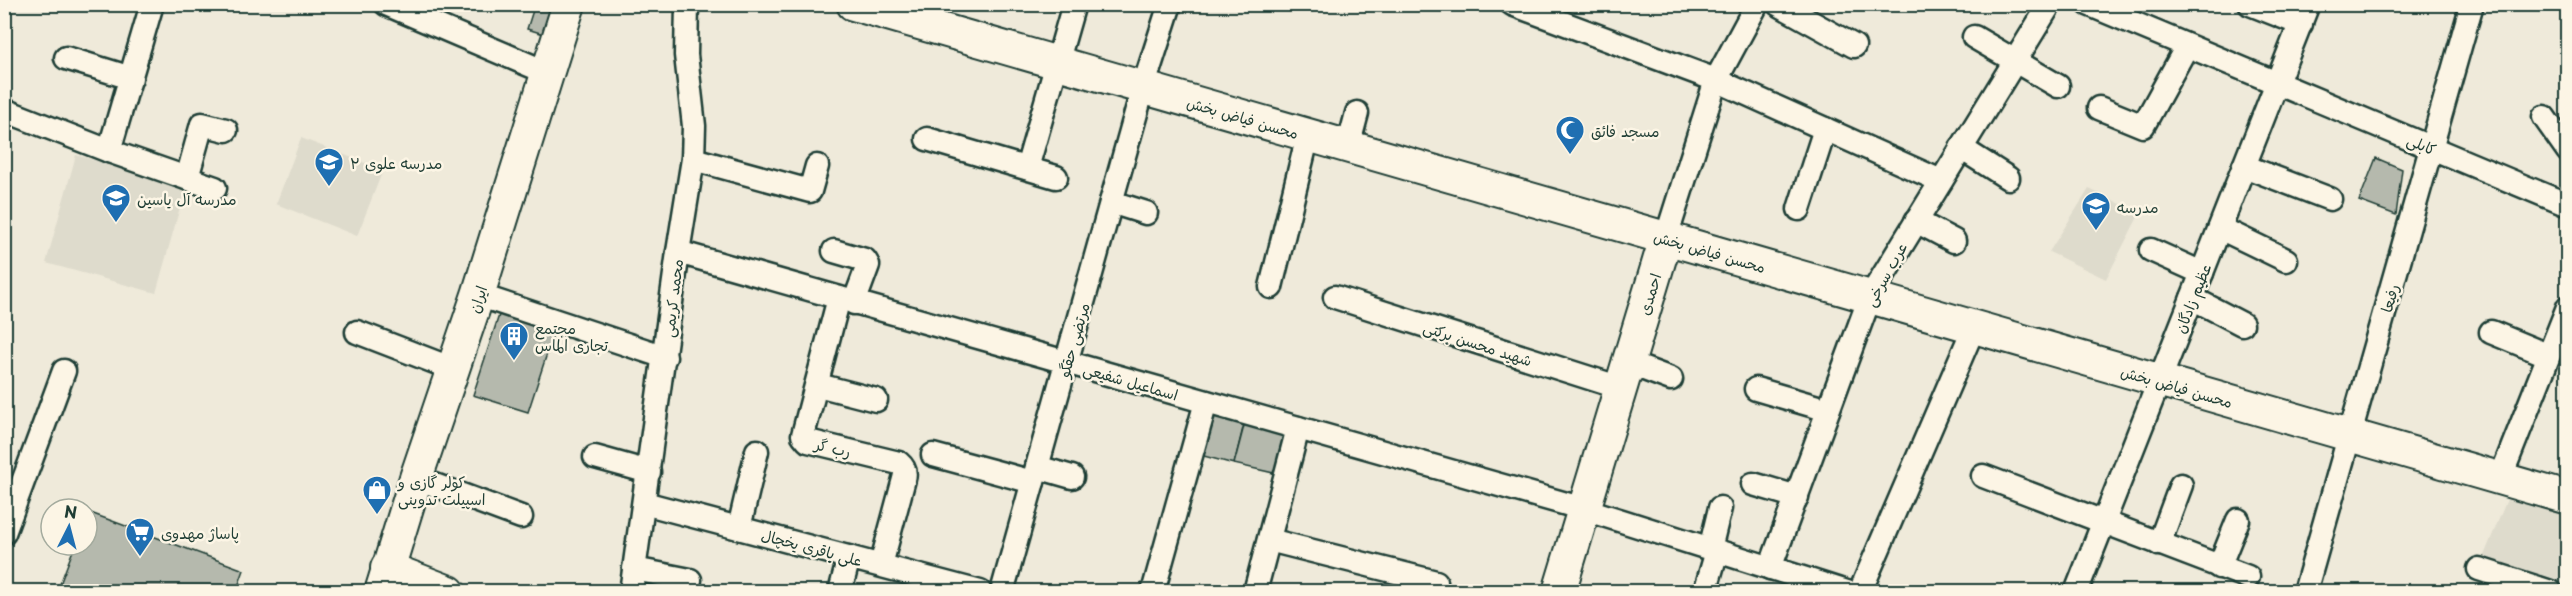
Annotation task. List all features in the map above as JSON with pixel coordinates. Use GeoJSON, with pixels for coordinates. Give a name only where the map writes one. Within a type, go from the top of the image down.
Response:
{"type":"FeatureCollection","features":[{"type":"Feature","properties":{"kind":"street"},"geometry":{"type":"LineString","coordinates":[[109,151],[152,4]]}},
{"type":"Feature","properties":{"kind":"street"},"geometry":{"type":"LineString","coordinates":[[386,4],[548,73]]}},
{"type":"Feature","properties":{"kind":"street","name":"ایران"},"geometry":{"type":"LineString","coordinates":[[384,580],[478,295],[569,4]]}},
{"type":"Feature","properties":{"kind":"street","name":"محمد کریمی"},"geometry":{"type":"LineString","coordinates":[[631,591],[693,159],[694,126],[686,55],[687,4]]}},
{"type":"Feature","properties":{"kind":"street","name":"محسن فیاض بخش"},"geometry":{"type":"LineString","coordinates":[[853,4],[2568,498]]}},
{"type":"Feature","properties":{"kind":"street"},"geometry":{"type":"LineString","coordinates":[[1027,168],[1074,4]]}},
{"type":"Feature","properties":{"kind":"street","name":"مرتضی حقگو"},"geometry":{"type":"LineString","coordinates":[[1002,591],[1143,88],[1170,4]]}},
{"type":"Feature","properties":{"kind":"street"},"geometry":{"type":"LineString","coordinates":[[1512,4],[1716,80],[1941,181]]}},
{"type":"Feature","properties":{"kind":"street","name":"احمدی"},"geometry":{"type":"LineString","coordinates":[[1559,591],[1716,80],[1757,4]]}},
{"type":"Feature","properties":{"kind":"street"},"geometry":{"type":"LineString","coordinates":[[1778,4],[1854,46]]}},
{"type":"Feature","properties":{"kind":"street","name":"عرب سرخی"},"geometry":{"type":"LineString","coordinates":[[1770,568],[1870,297],[2050,4]]}},
{"type":"Feature","properties":{"kind":"street","name":"کابلی"},"geometry":{"type":"LineString","coordinates":[[2088,4],[2568,205]]}},
{"type":"Feature","properties":{"kind":"street"},"geometry":{"type":"LineString","coordinates":[[2250,4],[2304,14]]}},
{"type":"Feature","properties":{"kind":"street","name":"رفیعا"},"geometry":{"type":"LineString","coordinates":[[2305,591],[2472,4]]}},
{"type":"Feature","properties":{"kind":"street","name":"عظیم زادگان"},"geometry":{"type":"LineString","coordinates":[[2076,591],[2304,14]]}},
{"type":"Feature","properties":{"kind":"street"},"geometry":{"type":"LineString","coordinates":[[1974,37],[2058,86]]}},
{"type":"Feature","properties":{"kind":"street"},"geometry":{"type":"LineString","coordinates":[[2099,108],[2143,126],[2187,46]]}},
{"type":"Feature","properties":{"kind":"street"},"geometry":{"type":"LineString","coordinates":[[66,58],[131,78]]}},
{"type":"Feature","properties":{"kind":"street"},"geometry":{"type":"LineString","coordinates":[[4,110],[109,151],[215,188]]}},
{"type":"Feature","properties":{"kind":"street"},"geometry":{"type":"LineString","coordinates":[[1348,147],[1357,112]]}},
{"type":"Feature","properties":{"kind":"street"},"geometry":{"type":"LineString","coordinates":[[2544,117],[2568,151]]}},
{"type":"Feature","properties":{"kind":"street"},"geometry":{"type":"LineString","coordinates":[[187,178],[202,124],[226,130]]}},
{"type":"Feature","properties":{"kind":"street"},"geometry":{"type":"LineString","coordinates":[[1798,209],[1825,129]]}},
{"type":"Feature","properties":{"kind":"street"},"geometry":{"type":"LineString","coordinates":[[1271,287],[1308,135]]}},
{"type":"Feature","properties":{"kind":"street"},"geometry":{"type":"LineString","coordinates":[[927,139],[1056,177]]}},
{"type":"Feature","properties":{"kind":"street"},"geometry":{"type":"LineString","coordinates":[[1962,148],[2008,178]]}},
{"type":"Feature","properties":{"kind":"street"},"geometry":{"type":"LineString","coordinates":[[693,159],[810,191],[817,166]]}},
{"type":"Feature","properties":{"kind":"street"},"geometry":{"type":"LineString","coordinates":[[2244,166],[2330,199]]}},
{"type":"Feature","properties":{"kind":"street"},"geometry":{"type":"LineString","coordinates":[[1111,201],[1146,213]]}},
{"type":"Feature","properties":{"kind":"street"},"geometry":{"type":"LineString","coordinates":[[1916,221],[1954,241]]}},
{"type":"Feature","properties":{"kind":"street"},"geometry":{"type":"LineString","coordinates":[[2220,228],[2286,260]]}},
{"type":"Feature","properties":{"kind":"street"},"geometry":{"type":"LineString","coordinates":[[2151,250],[2202,273]]}},
{"type":"Feature","properties":{"kind":"street","name":"رب گر"},"geometry":{"type":"LineString","coordinates":[[834,251],[865,260],[868,265],[846,301],[804,435],[805,440],[899,463],[906,472],[881,565]]}},
{"type":"Feature","properties":{"kind":"street","name":"اسماعیل شفیعی"},"geometry":{"type":"LineString","coordinates":[[678,252],[1584,509],[1847,591]]}},
{"type":"Feature","properties":{"kind":"street"},"geometry":{"type":"LineString","coordinates":[[478,295],[664,357]]}},
{"type":"Feature","properties":{"kind":"street","name":"شهید محسن برکتی"},"geometry":{"type":"LineString","coordinates":[[1335,297],[1624,376],[1671,379]]}},
{"type":"Feature","properties":{"kind":"street"},"geometry":{"type":"LineString","coordinates":[[2192,298],[2242,324]]}},
{"type":"Feature","properties":{"kind":"street"},"geometry":{"type":"LineString","coordinates":[[2500,479],[2547,355],[2568,307]]}},
{"type":"Feature","properties":{"kind":"street"},"geometry":{"type":"LineString","coordinates":[[1860,591],[1974,327]]}},
{"type":"Feature","properties":{"kind":"street"},"geometry":{"type":"LineString","coordinates":[[357,332],[453,369]]}},
{"type":"Feature","properties":{"kind":"street"},"geometry":{"type":"LineString","coordinates":[[2491,332],[2547,355]]}},
{"type":"Feature","properties":{"kind":"street"},"geometry":{"type":"LineString","coordinates":[[4,534],[64,371]]}},
{"type":"Feature","properties":{"kind":"street"},"geometry":{"type":"LineString","coordinates":[[818,385],[876,400]]}},
{"type":"Feature","properties":{"kind":"street"},"geometry":{"type":"LineString","coordinates":[[1756,389],[1828,410]]}},
{"type":"Feature","properties":{"kind":"street"},"geometry":{"type":"LineString","coordinates":[[1153,591],[1206,402]]}},
{"type":"Feature","properties":{"kind":"street"},"geometry":{"type":"LineString","coordinates":[[1255,591],[1298,428]]}},
{"type":"Feature","properties":{"kind":"street"},"geometry":{"type":"LineString","coordinates":[[740,528],[757,451]]}},
{"type":"Feature","properties":{"kind":"street"},"geometry":{"type":"LineString","coordinates":[[933,455],[1035,475],[1072,477]]}},
{"type":"Feature","properties":{"kind":"street"},"geometry":{"type":"LineString","coordinates":[[595,457],[649,472]]}},
{"type":"Feature","properties":{"kind":"street"},"geometry":{"type":"LineString","coordinates":[[1983,476],[2248,578]]}},
{"type":"Feature","properties":{"kind":"street"},"geometry":{"type":"LineString","coordinates":[[416,478],[521,517]]}},
{"type":"Feature","properties":{"kind":"street"},"geometry":{"type":"LineString","coordinates":[[1753,484],[1797,497]]}},
{"type":"Feature","properties":{"kind":"street"},"geometry":{"type":"LineString","coordinates":[[2159,544],[2181,485]]}},
{"type":"Feature","properties":{"kind":"street","name":"علی باقری یخچال"},"geometry":{"type":"LineString","coordinates":[[644,503],[974,591]]}},
{"type":"Feature","properties":{"kind":"street"},"geometry":{"type":"LineString","coordinates":[[1705,591],[1720,507]]}},
{"type":"Feature","properties":{"kind":"street"},"geometry":{"type":"LineString","coordinates":[[2219,567],[2238,520]]}},
{"type":"Feature","properties":{"kind":"street"},"geometry":{"type":"LineString","coordinates":[[1269,540],[1436,582]]}},
{"type":"Feature","properties":{"kind":"street"},"geometry":{"type":"LineString","coordinates":[[840,591],[849,557]]}},
{"type":"Feature","properties":{"kind":"street"},"geometry":{"type":"LineString","coordinates":[[634,569],[690,580]]}},
{"type":"Feature","properties":{"kind":"street"},"geometry":{"type":"LineString","coordinates":[[2479,569],[2551,591]]}},
{"type":"Feature","properties":{"kind":"street"},"geometry":{"type":"LineString","coordinates":[[384,580],[449,591]]}},
{"type":"Feature","properties":{"kind":"shaded area","name":"مدرسه علوی ۲"},"geometry":{"type":"Polygon","coordinates":[[[301,138],[383,170],[357,236],[276,204],[301,138]]]}},
{"type":"Feature","properties":{"kind":"shaded area","name":"مدرسه آل یاسین"},"geometry":{"type":"Polygon","coordinates":[[[76,155],[186,186],[156,293],[46,263],[76,155]]]}},
{"type":"Feature","properties":{"kind":"shaded area","name":"مدرسه"},"geometry":{"type":"Polygon","coordinates":[[[2089,189],[2140,213],[2106,279],[2049,252],[2089,189]]]}},
{"type":"Feature","properties":{"kind":"shaded area"},"geometry":{"type":"Polygon","coordinates":[[[2510,492],[2567,508],[2567,582],[2483,558],[2510,492]]]}},
{"type":"Feature","properties":{"kind":"building"},"geometry":{"type":"Polygon","coordinates":[[[535,4],[553,4],[544,34],[527,29],[535,4]]]}},
{"type":"Feature","properties":{"kind":"building"},"geometry":{"type":"Polygon","coordinates":[[[2376,158],[2402,169],[2396,215],[2359,201],[2376,158]]]}},
{"type":"Feature","properties":{"kind":"building","name":"مجتمع تجاری الماس"},"geometry":{"type":"Polygon","coordinates":[[[500,312],[555,329],[528,412],[473,395],[500,312]]]}},
{"type":"Feature","properties":{"kind":"building"},"geometry":{"type":"Polygon","coordinates":[[[1211,410],[1245,420],[1234,464],[1200,455],[1211,410]]]}},
{"type":"Feature","properties":{"kind":"building"},"geometry":{"type":"Polygon","coordinates":[[[1245,422],[1289,435],[1278,474],[1234,464],[1245,422]]]}},
{"type":"Feature","properties":{"kind":"building","name":"پاساژ مهدوی"},"geometry":{"type":"Polygon","coordinates":[[[99,516],[244,570],[236,592],[57,592],[70,557],[99,557],[99,516]]]}},
{"type":"Feature","properties":{"kind":"place","name":"مسجد فائق"},"geometry":{"type":"Point","coordinates":[1570,156]}},
{"type":"Feature","properties":{"kind":"place","name":"مدرسه علوی ۲"},"geometry":{"type":"Point","coordinates":[329,188]}},
{"type":"Feature","properties":{"kind":"place","name":"مدرسه آل یاسین"},"geometry":{"type":"Point","coordinates":[116,224]}},
{"type":"Feature","properties":{"kind":"place","name":"مدرسه"},"geometry":{"type":"Point","coordinates":[2096,232]}},
{"type":"Feature","properties":{"kind":"place","name":"مجتمع تجاری الماس"},"geometry":{"type":"Point","coordinates":[514,362]}},
{"type":"Feature","properties":{"kind":"place","name":"کولر گازی و اسپیلت تدوینی"},"geometry":{"type":"Point","coordinates":[377,516]}},
{"type":"Feature","properties":{"kind":"place","name":"پاساژ مهدوی"},"geometry":{"type":"Point","coordinates":[140,558]}}]}
